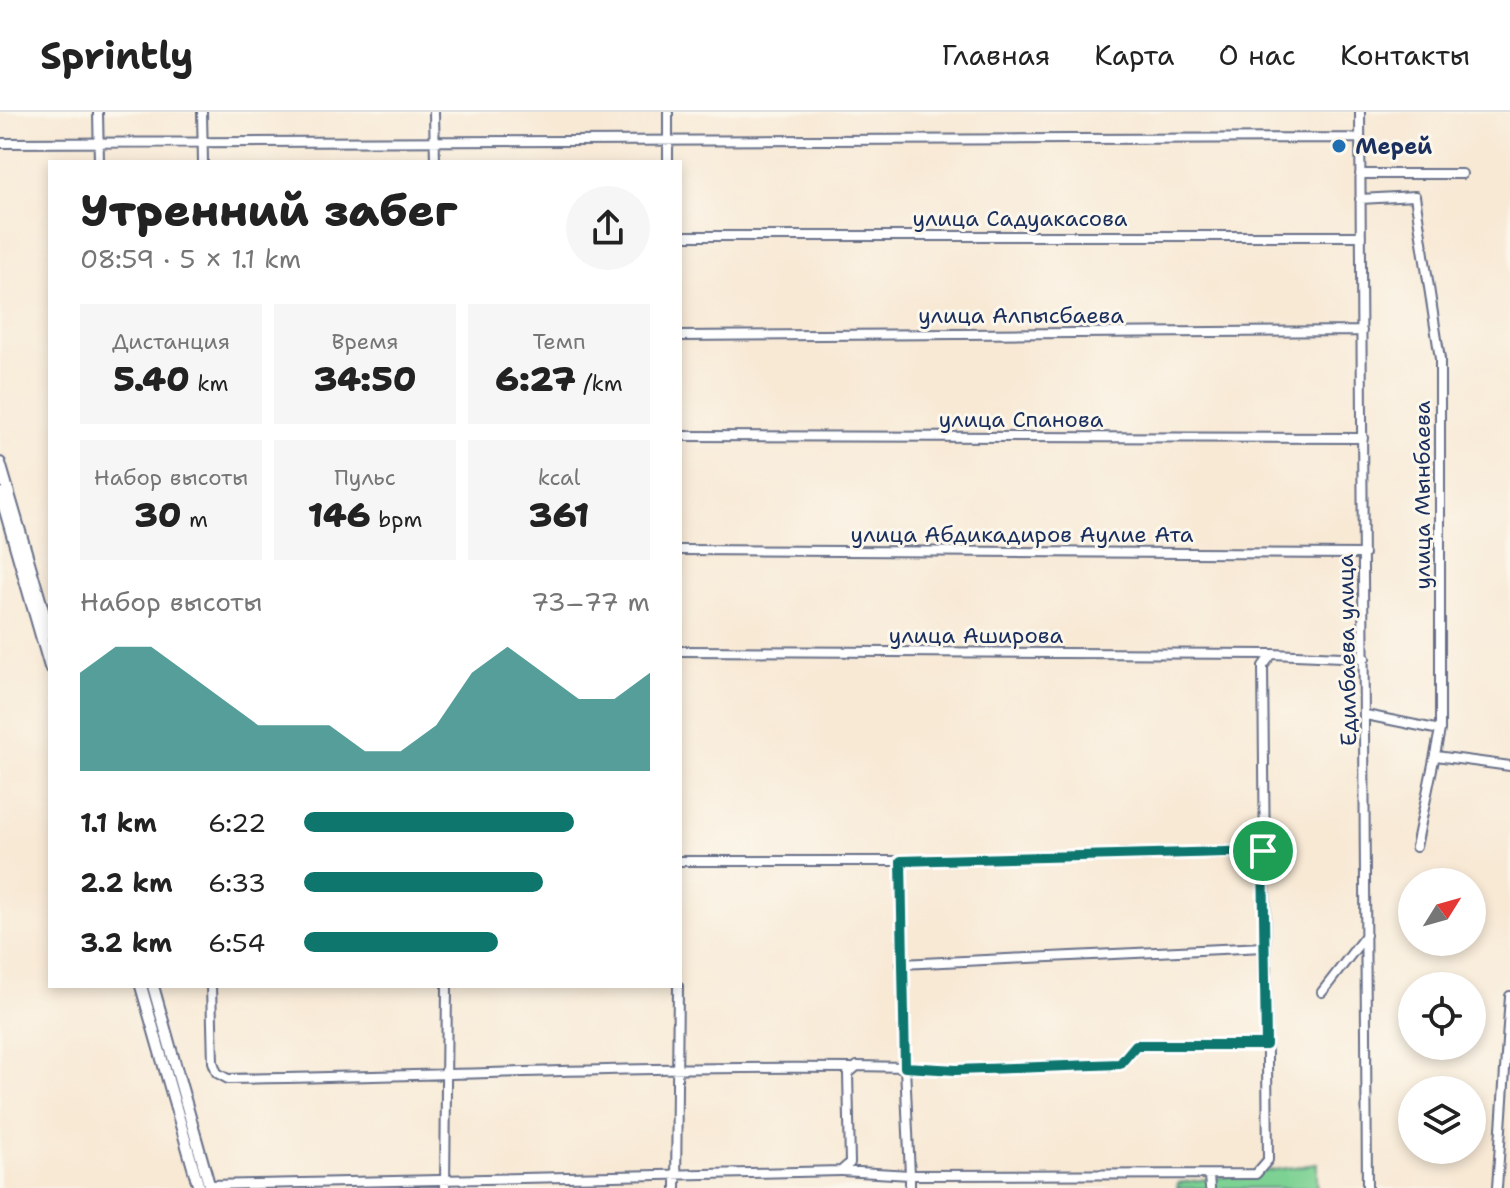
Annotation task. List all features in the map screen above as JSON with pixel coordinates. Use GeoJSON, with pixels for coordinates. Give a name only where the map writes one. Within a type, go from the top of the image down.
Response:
{"type":"FeatureCollection","features":[{"type":"Feature","properties":{"kind":"main road"},"geometry":{"type":"LineString","coordinates":[[0,463],[48,627]]}},
{"type":"Feature","properties":{"kind":"main road"},"geometry":{"type":"LineString","coordinates":[[0,493],[48,660]]}},
{"type":"Feature","properties":{"kind":"main road"},"geometry":{"type":"LineString","coordinates":[[142,988],[191,1162],[206,1187]]}},
{"type":"Feature","properties":{"kind":"main road"},"geometry":{"type":"LineString","coordinates":[[154,988],[206,1187]]}},
{"type":"Feature","properties":{"kind":"street"},"geometry":{"type":"LineString","coordinates":[[98,112],[99,160]]}},
{"type":"Feature","properties":{"kind":"street"},"geometry":{"type":"LineString","coordinates":[[202,112],[203,160]]}},
{"type":"Feature","properties":{"kind":"street"},"geometry":{"type":"LineString","coordinates":[[434,112],[435,160]]}},
{"type":"Feature","properties":{"kind":"street"},"geometry":{"type":"LineString","coordinates":[[668,112],[668,160]]}},
{"type":"Feature","properties":{"kind":"street","name":"Едилбаева улица"},"geometry":{"type":"LineString","coordinates":[[1360,112],[1367,1188]]}},
{"type":"Feature","properties":{"kind":"street"},"geometry":{"type":"LineString","coordinates":[[0,143],[1360,138]]}},
{"type":"Feature","properties":{"kind":"street"},"geometry":{"type":"LineString","coordinates":[[1360,174],[1462,174]]}},
{"type":"Feature","properties":{"kind":"street","name":"улица Мынбаева"},"geometry":{"type":"LineString","coordinates":[[1360,199],[1415,196],[1438,344],[1440,730],[1416,847]]}},
{"type":"Feature","properties":{"kind":"street","name":"улица Садуакасова"},"geometry":{"type":"LineString","coordinates":[[682,236],[1361,236]]}},
{"type":"Feature","properties":{"kind":"street","name":"улица Алпысбаева"},"geometry":{"type":"LineString","coordinates":[[682,336],[1362,331]]}},
{"type":"Feature","properties":{"kind":"street","name":"улица Спанова"},"geometry":{"type":"LineString","coordinates":[[682,436],[1363,438]]}},
{"type":"Feature","properties":{"kind":"street","name":"улица Абдикадиров Аулие Ата"},"geometry":{"type":"LineString","coordinates":[[682,550],[1364,554]]}},
{"type":"Feature","properties":{"kind":"street","name":"улица Аширова"},"geometry":{"type":"LineString","coordinates":[[682,651],[1272,654],[1365,658]]}},
{"type":"Feature","properties":{"kind":"street"},"geometry":{"type":"LineString","coordinates":[[206,1187],[445,1184],[841,1171],[910,1175],[1256,1174],[1268,1160],[1263,666],[1272,654]]}},
{"type":"Feature","properties":{"kind":"street"},"geometry":{"type":"LineString","coordinates":[[1366,715],[1440,730]]}},
{"type":"Feature","properties":{"kind":"street"},"geometry":{"type":"LineString","coordinates":[[1436,756],[1510,766]]}},
{"type":"Feature","properties":{"kind":"street"},"geometry":{"type":"LineString","coordinates":[[682,861],[901,861],[1263,851]]}},
{"type":"Feature","properties":{"kind":"street"},"geometry":{"type":"LineString","coordinates":[[901,861],[901,964],[910,1188]]}},
{"type":"Feature","properties":{"kind":"street"},"geometry":{"type":"LineString","coordinates":[[1322,992],[1366,935]]}},
{"type":"Feature","properties":{"kind":"street"},"geometry":{"type":"LineString","coordinates":[[901,964],[1264,947]]}},
{"type":"Feature","properties":{"kind":"street"},"geometry":{"type":"LineString","coordinates":[[211,988],[213,1062],[217,1073],[228,1079],[447,1076],[678,1067],[905,1067],[956,1070],[1120,1064],[1136,1045],[1266,1045]]}},
{"type":"Feature","properties":{"kind":"street"},"geometry":{"type":"LineString","coordinates":[[445,1184],[447,988]]}},
{"type":"Feature","properties":{"kind":"street"},"geometry":{"type":"LineString","coordinates":[[676,1188],[678,988]]}},
{"type":"Feature","properties":{"kind":"street"},"geometry":{"type":"LineString","coordinates":[[1497,1188],[1510,996]]}},
{"type":"Feature","properties":{"kind":"street"},"geometry":{"type":"LineString","coordinates":[[841,1171],[850,1163],[848,1074],[851,1068]]}},
{"type":"Feature","properties":{"kind":"street"},"geometry":{"type":"LineString","coordinates":[[1498,1154],[1510,1154]]}},
{"type":"Feature","properties":{"kind":"street"},"geometry":{"type":"LineString","coordinates":[[1209,1176],[1210,1188]]}},
{"type":"Feature","properties":{"kind":"green space"},"geometry":{"type":"Polygon","coordinates":[[[1317,1164],[1317,1188],[1177,1188],[1178,1183],[1317,1164]]]}},
{"type":"Feature","properties":{"kind":"place","name":"Мерей"},"geometry":{"type":"Point","coordinates":[1339,146]}},
{"type":"Feature","properties":{"kind":"route"},"geometry":{"type":"LineString","coordinates":[[1263,851],[1266,1045],[1136,1045],[1130,1048],[1126,1060],[1120,1064],[956,1070],[905,1067],[901,861],[1263,851]]}}]}
